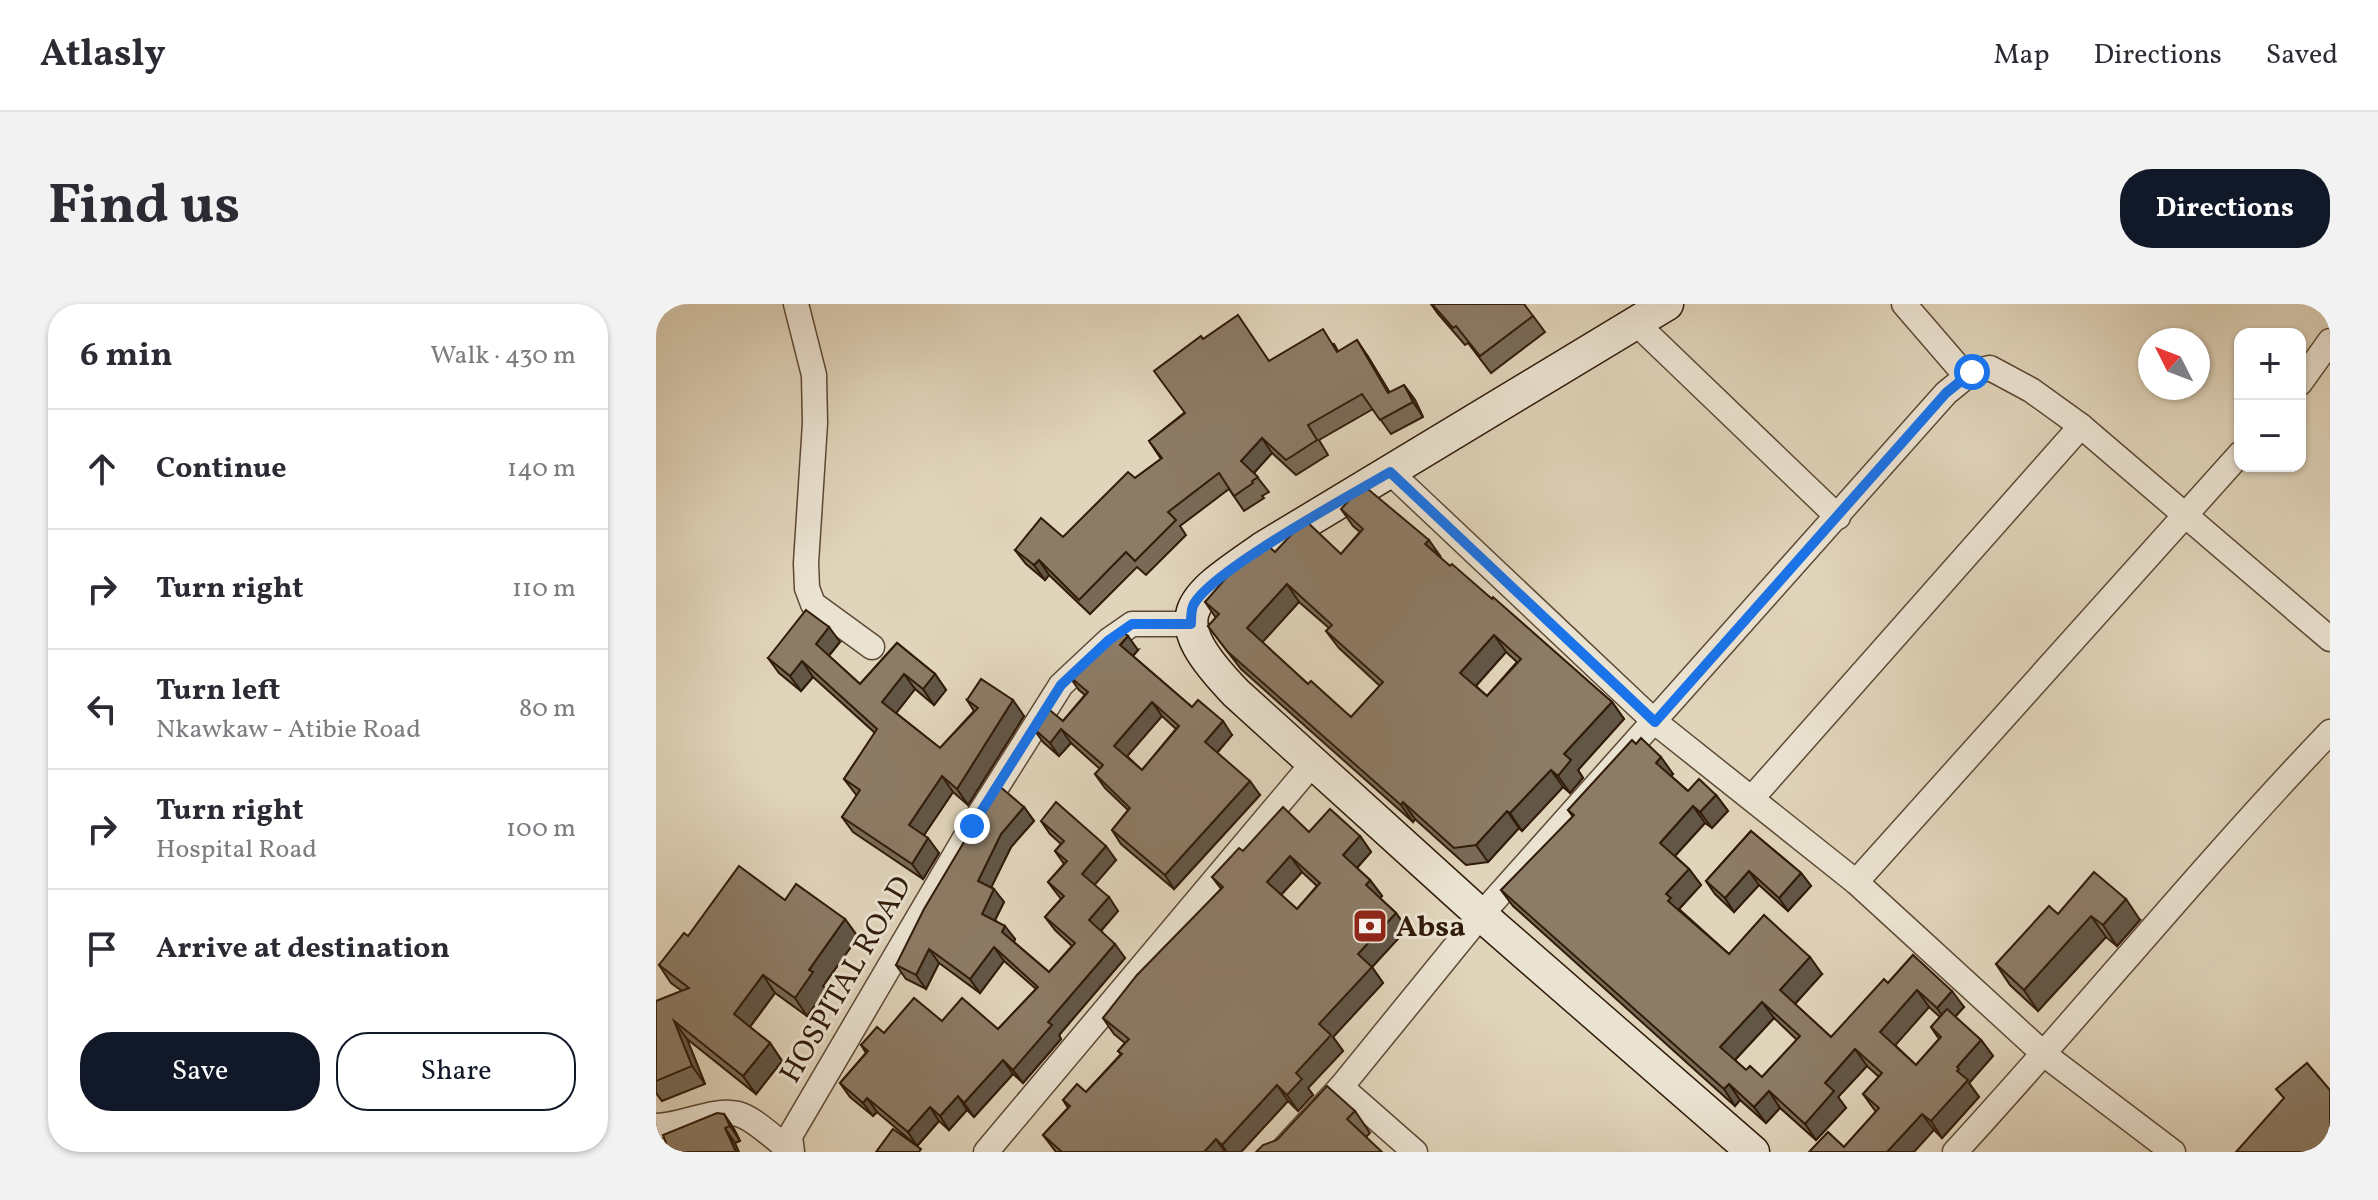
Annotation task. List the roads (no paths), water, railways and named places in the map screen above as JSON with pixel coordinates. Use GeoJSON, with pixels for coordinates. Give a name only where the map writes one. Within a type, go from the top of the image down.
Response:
{"type":"FeatureCollection","features":[{"type":"Feature","properties":{"kind":"main road"},"geometry":{"type":"LineString","coordinates":[[1667,304],[1263,548],[1205,590],[1193,606],[1191,624],[1201,654],[1218,674],[1481,915],[1753,1152]]}},
{"type":"Feature","properties":{"kind":"street"},"geometry":{"type":"LineString","coordinates":[[796,304],[814,375],[815,423],[807,588],[813,604],[872,647]]}},
{"type":"Feature","properties":{"kind":"street"},"geometry":{"type":"LineString","coordinates":[[1904,304],[1967,377]]}},
{"type":"Feature","properties":{"kind":"street"},"geometry":{"type":"LineString","coordinates":[[1636,323],[1838,517]]}},
{"type":"Feature","properties":{"kind":"street"},"geometry":{"type":"LineString","coordinates":[[2306,375],[2330,341]]}},
{"type":"Feature","properties":{"kind":"street"},"geometry":{"type":"LineString","coordinates":[[1281,1152],[1341,1087],[1481,915],[1946,393],[1972,372],[1990,368],[2031,390],[2081,426],[2330,639]]}},
{"type":"Feature","properties":{"kind":"street"},"geometry":{"type":"LineString","coordinates":[[1752,798],[2081,426]]}},
{"type":"Feature","properties":{"kind":"street"},"geometry":{"type":"LineString","coordinates":[[1856,882],[2234,461]]}},
{"type":"Feature","properties":{"kind":"street"},"geometry":{"type":"LineString","coordinates":[[1390,472],[1655,722],[1856,882],[2045,1055],[2173,1152]]}},
{"type":"Feature","properties":{"kind":"street","name":"HOSPITAL ROAD"},"geometry":{"type":"LineString","coordinates":[[791,1151],[790,1136],[972,826],[1061,685],[1109,640],[1132,624],[1191,624]]}},
{"type":"Feature","properties":{"kind":"street"},"geometry":{"type":"LineString","coordinates":[[1955,1152],[2045,1055],[2283,781],[2330,732]]}},
{"type":"Feature","properties":{"kind":"street"},"geometry":{"type":"LineString","coordinates":[[986,1152],[1313,763]]}},
{"type":"Feature","properties":{"kind":"street"},"geometry":{"type":"LineString","coordinates":[[1341,1087],[1415,1152]]}},
{"type":"Feature","properties":{"kind":"street"},"geometry":{"type":"LineString","coordinates":[[656,1126],[720,1114],[738,1114],[791,1151]]}},
{"type":"Feature","properties":{"kind":"place","name":"Absa"},"geometry":{"type":"Point","coordinates":[1370,926]}}]}
